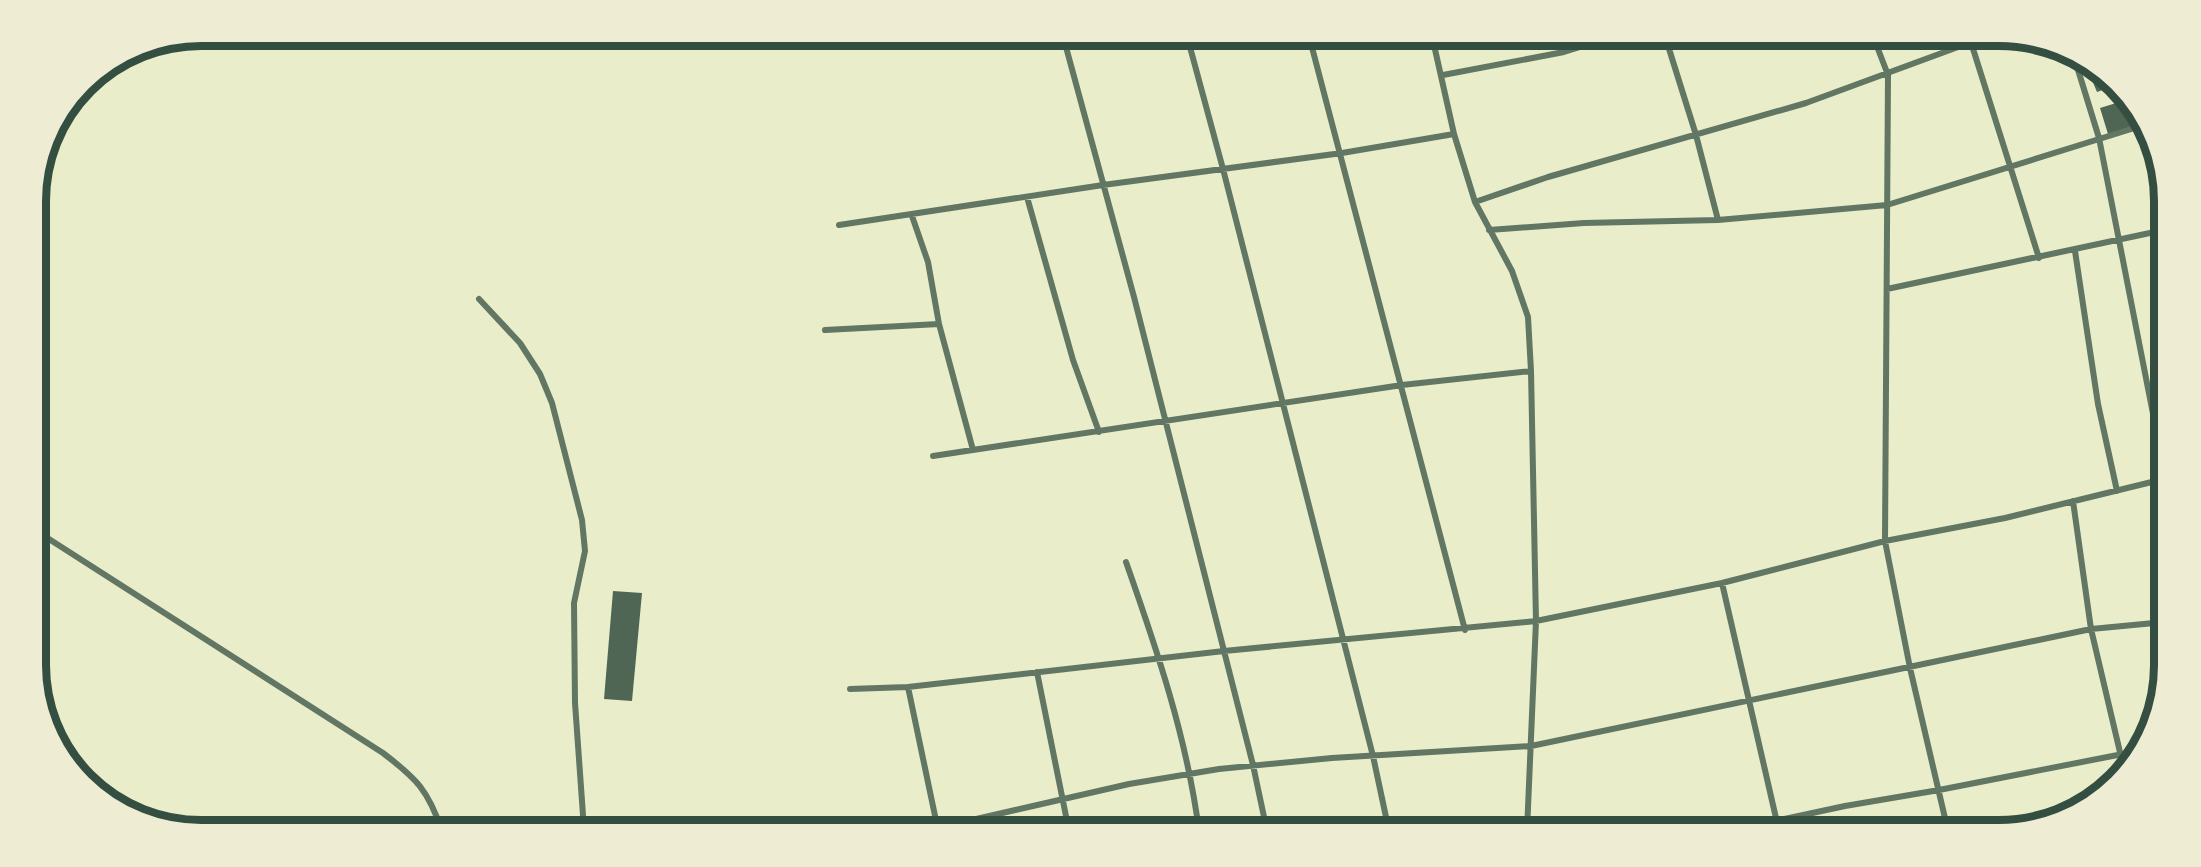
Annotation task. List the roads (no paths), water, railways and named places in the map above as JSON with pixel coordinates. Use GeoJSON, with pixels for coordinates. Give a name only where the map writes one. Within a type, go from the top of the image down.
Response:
{"type":"FeatureCollection","features":[{"type":"Feature","properties":{"kind":"street"},"geometry":{"type":"LineString","coordinates":[[1066,46],[1166,423],[1253,765],[1265,820]]}},
{"type":"Feature","properties":{"kind":"street"},"geometry":{"type":"LineString","coordinates":[[1190,46],[1344,641],[1387,820]]}},
{"type":"Feature","properties":{"kind":"street"},"geometry":{"type":"LineString","coordinates":[[1313,46],[1465,630]]}},
{"type":"Feature","properties":{"kind":"street"},"geometry":{"type":"LineString","coordinates":[[1435,46],[1443,75],[1454,134],[1476,202],[1512,272],[1528,317],[1536,621],[1528,820]]}},
{"type":"Feature","properties":{"kind":"street"},"geometry":{"type":"LineString","coordinates":[[1443,75],[1564,52],[1583,46]]}},
{"type":"Feature","properties":{"kind":"street"},"geometry":{"type":"LineString","coordinates":[[1668,46],[1696,135],[1718,220]]}},
{"type":"Feature","properties":{"kind":"street"},"geometry":{"type":"LineString","coordinates":[[1877,46],[1888,75],[1885,541],[1910,668],[1946,820]]}},
{"type":"Feature","properties":{"kind":"street"},"geometry":{"type":"LineString","coordinates":[[1476,202],[1806,103],[1888,75],[1954,46]]}},
{"type":"Feature","properties":{"kind":"street"},"geometry":{"type":"LineString","coordinates":[[1972,46],[2039,258]]}},
{"type":"Feature","properties":{"kind":"street"},"geometry":{"type":"LineString","coordinates":[[2079,69],[2099,138],[2121,240],[2154,417]]}},
{"type":"Feature","properties":{"kind":"street"},"geometry":{"type":"LineString","coordinates":[[1489,230],[1584,223],[1718,220],[1887,205],[2136,128]]}},
{"type":"Feature","properties":{"kind":"street"},"geometry":{"type":"LineString","coordinates":[[838,225],[912,216],[1103,185],[1342,153],[1454,134]]}},
{"type":"Feature","properties":{"kind":"street"},"geometry":{"type":"LineString","coordinates":[[1027,197],[1073,360],[1099,432]]}},
{"type":"Feature","properties":{"kind":"street"},"geometry":{"type":"LineString","coordinates":[[912,216],[928,262],[939,324],[973,450]]}},
{"type":"Feature","properties":{"kind":"street"},"geometry":{"type":"LineString","coordinates":[[1887,289],[2075,251],[2154,232]]}},
{"type":"Feature","properties":{"kind":"street"},"geometry":{"type":"LineString","coordinates":[[2075,251],[2098,404],[2117,490]]}},
{"type":"Feature","properties":{"kind":"street"},"geometry":{"type":"LineString","coordinates":[[479,299],[520,344],[540,374],[552,403],[582,520],[585,551],[574,603],[574,703],[582,820]]}},
{"type":"Feature","properties":{"kind":"street"},"geometry":{"type":"LineString","coordinates":[[825,330],[939,324]]}},
{"type":"Feature","properties":{"kind":"street"},"geometry":{"type":"LineString","coordinates":[[933,456],[1166,423],[1402,385],[1531,371]]}},
{"type":"Feature","properties":{"kind":"street"},"geometry":{"type":"LineString","coordinates":[[850,689],[908,687],[1224,651],[1465,630],[1536,621],[1722,583],[1885,541],[2154,481]]}},
{"type":"Feature","properties":{"kind":"street"},"geometry":{"type":"LineString","coordinates":[[2073,501],[2091,629],[2122,761]]}},
{"type":"Feature","properties":{"kind":"street"},"geometry":{"type":"LineString","coordinates":[[46,537],[383,753],[414,776],[434,807],[438,820]]}},
{"type":"Feature","properties":{"kind":"street"},"geometry":{"type":"LineString","coordinates":[[1126,562],[1161,659],[1192,774],[1198,820]]}},
{"type":"Feature","properties":{"kind":"street"},"geometry":{"type":"LineString","coordinates":[[1722,583],[1778,820]]}},
{"type":"Feature","properties":{"kind":"street"},"geometry":{"type":"LineString","coordinates":[[976,820],[1129,784],[1253,765],[1531,746],[2091,629],[2154,623]]}},
{"type":"Feature","properties":{"kind":"street"},"geometry":{"type":"LineString","coordinates":[[1037,672],[1067,820]]}},
{"type":"Feature","properties":{"kind":"street"},"geometry":{"type":"LineString","coordinates":[[908,687],[935,820]]}},
{"type":"Feature","properties":{"kind":"street"},"geometry":{"type":"LineString","coordinates":[[1786,820],[1845,806],[2127,753]]}}]}
